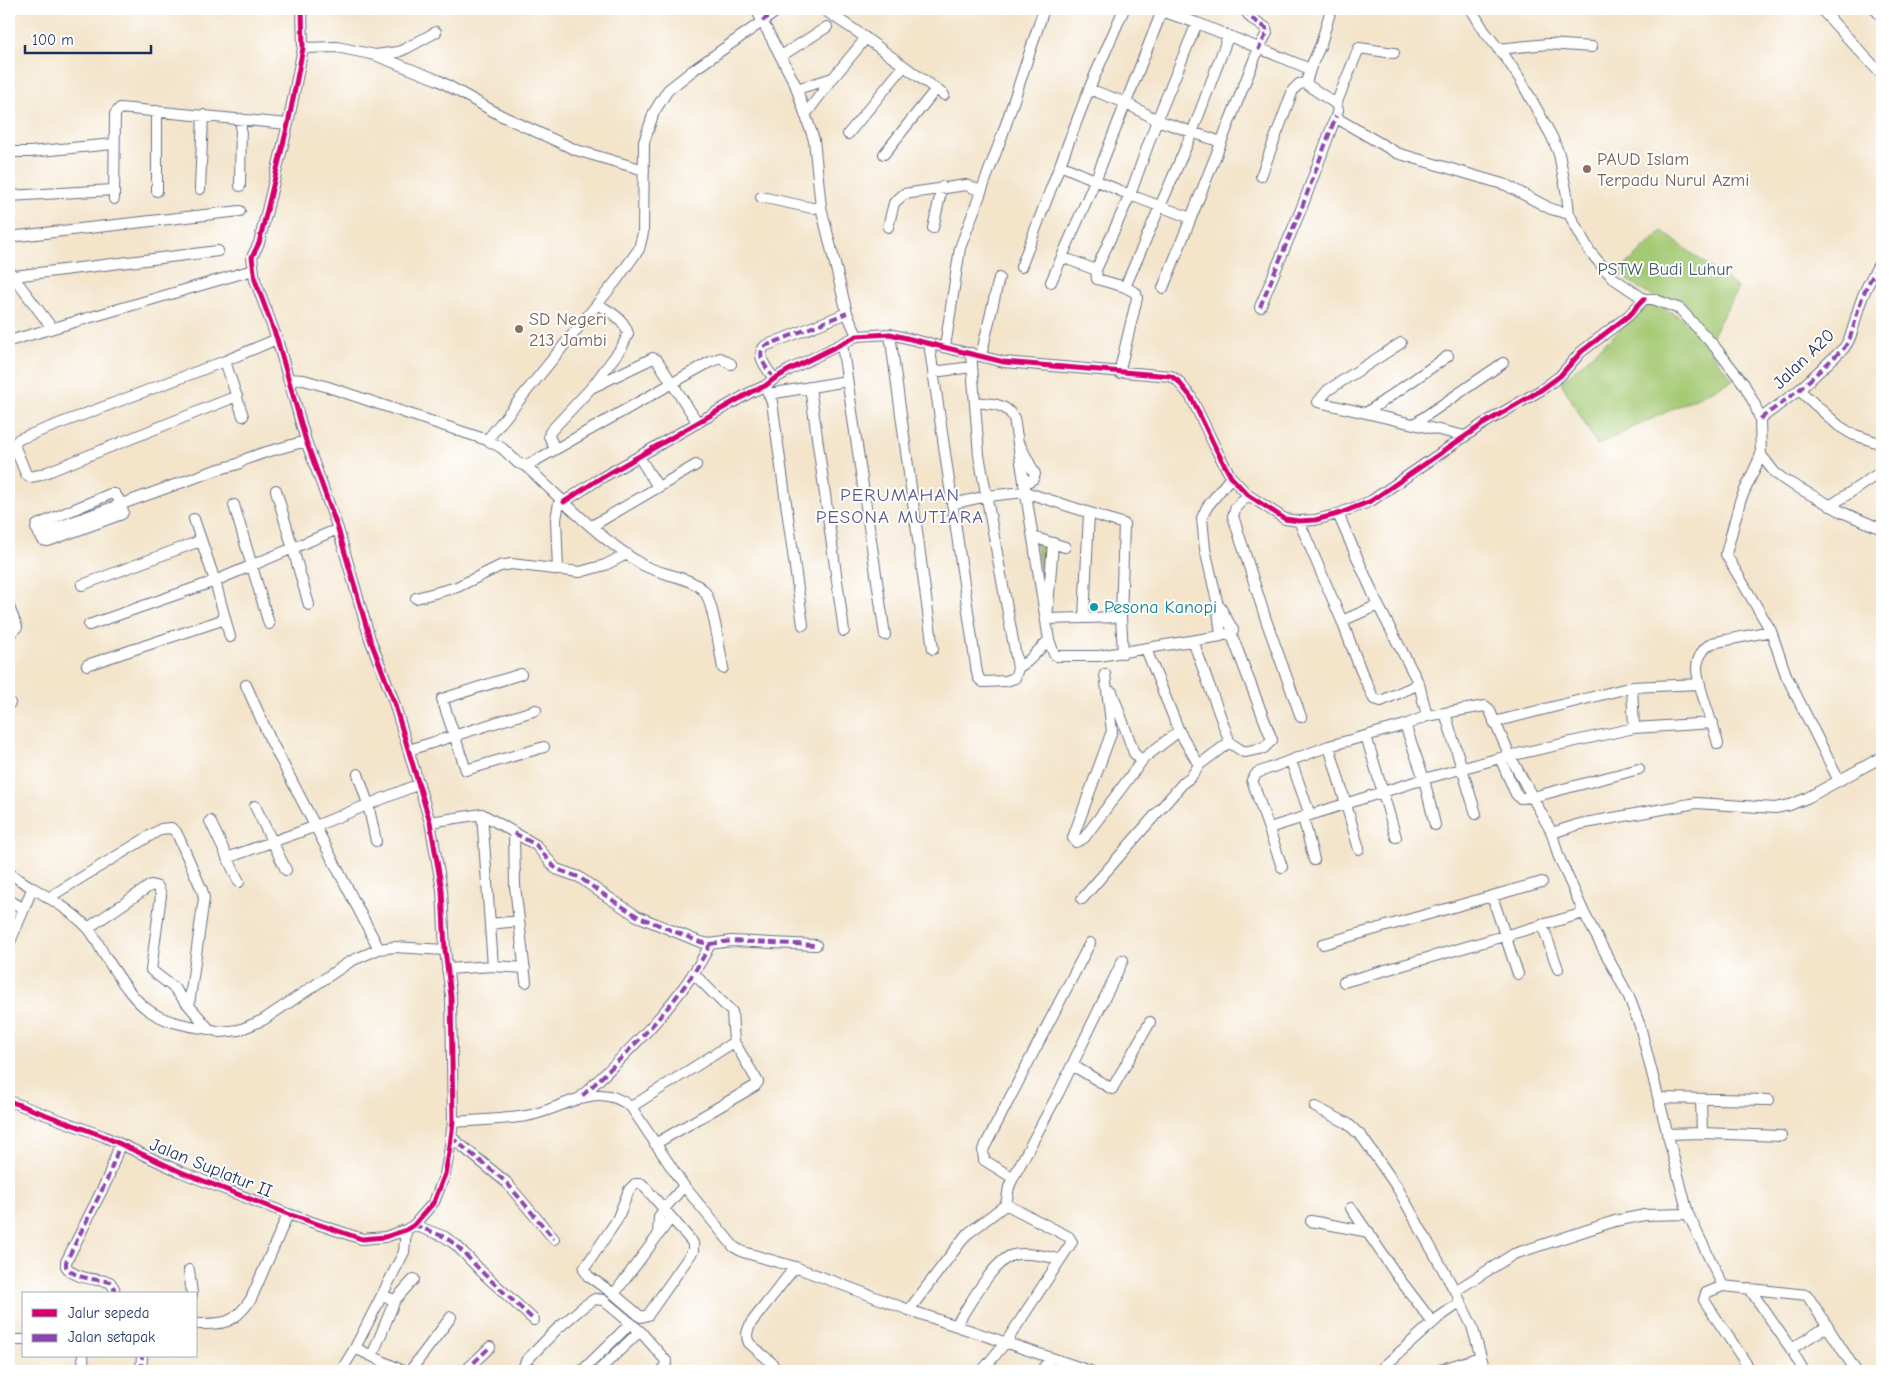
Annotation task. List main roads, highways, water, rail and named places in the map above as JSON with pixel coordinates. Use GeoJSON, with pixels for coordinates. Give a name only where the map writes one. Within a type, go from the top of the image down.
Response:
{"type":"FeatureCollection","features":[{"type":"Feature","properties":{"kind":"place","name":"PAUD Islam Terpadu Nurul Azmi"},"geometry":{"type":"Point","coordinates":[1587,169]}},
{"type":"Feature","properties":{"kind":"place","name":"SD Negeri 213 Jambi"},"geometry":{"type":"Point","coordinates":[519,329]}},
{"type":"Feature","properties":{"kind":"place","name":"Pesona Kanopi"},"geometry":{"type":"Point","coordinates":[1094,607]}},
{"type":"Feature","properties":{"kind":"district","name":"PERUMAHAN PESONA MUTIARA"},"geometry":{"type":"Point","coordinates":[900,506]}},
{"type":"Feature","properties":{"kind":"park label","name":"PSTW Budi Luhur"},"geometry":{"type":"Point","coordinates":[1665,269]}}]}
